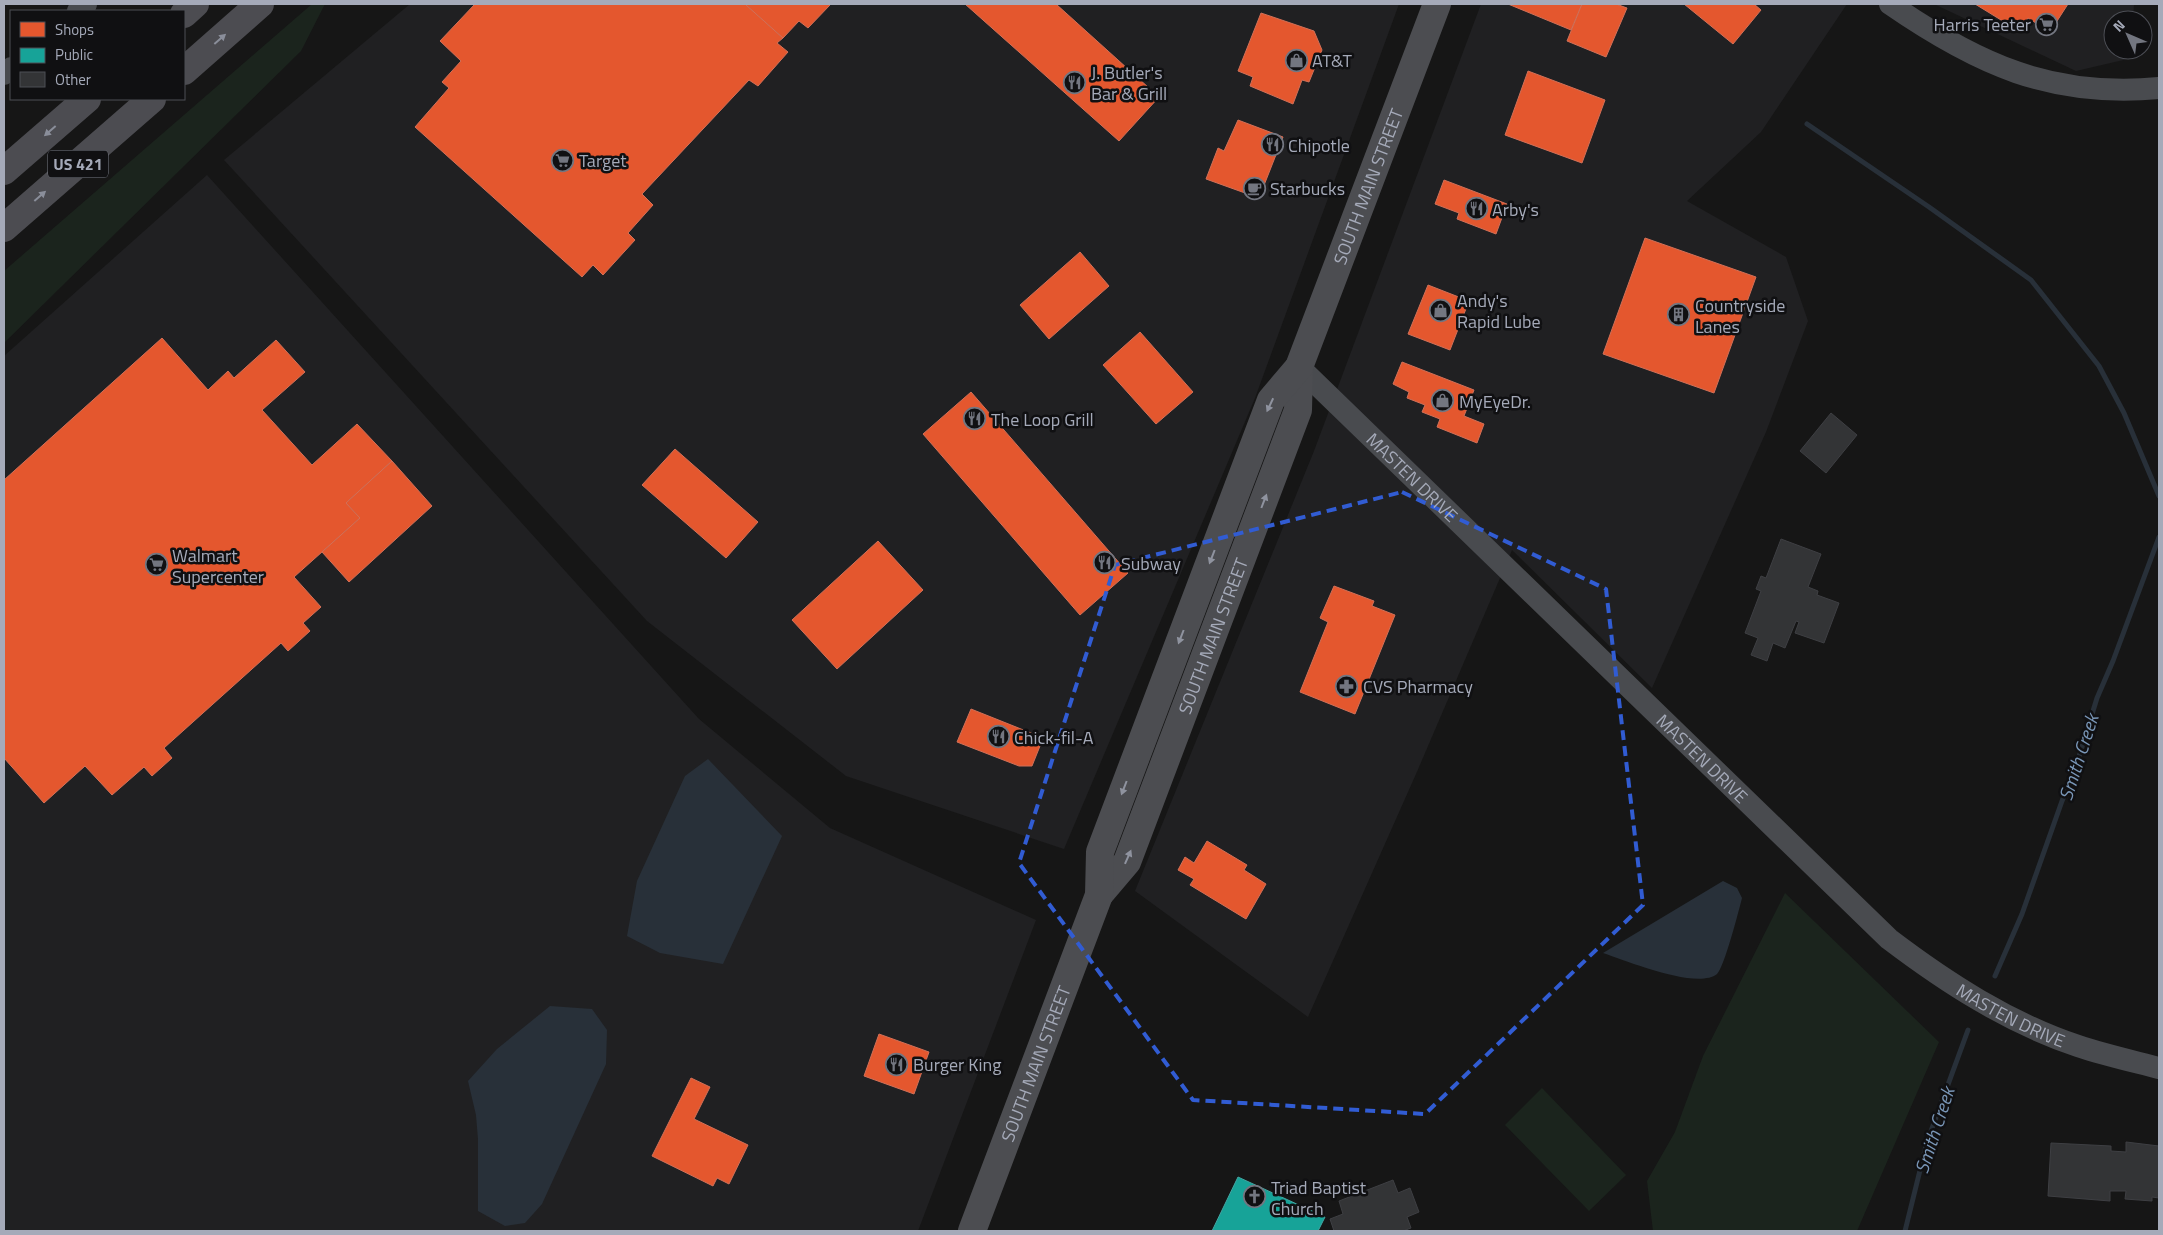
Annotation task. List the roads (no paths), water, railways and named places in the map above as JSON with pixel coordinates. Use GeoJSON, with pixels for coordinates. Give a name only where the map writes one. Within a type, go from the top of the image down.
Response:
{"type":"FeatureCollection","features":[{"type":"Feature","properties":{"kind":"highway"},"geometry":{"type":"LineString","coordinates":[[185,13],[195,4]]}},
{"type":"Feature","properties":{"kind":"highway"},"geometry":{"type":"LineString","coordinates":[[185,70],[260,4]]}},
{"type":"Feature","properties":{"kind":"highway","name":"US 421"},"geometry":{"type":"LineString","coordinates":[[4,171],[85,100]]}},
{"type":"Feature","properties":{"kind":"highway","name":"US 421"},"geometry":{"type":"LineString","coordinates":[[4,228],[151,100]]}},
{"type":"Feature","properties":{"kind":"main road","name":"SOUTH MAIN STREET"},"geometry":{"type":"LineString","coordinates":[[972,1231],[1099,895],[1100,852],[1212,555],[1271,400],[1299,367],[1437,4]]}},
{"type":"Feature","properties":{"kind":"street"},"geometry":{"type":"LineString","coordinates":[[1890,4],[1969,52],[2018,74],[2074,87],[2107,90],[2159,88]]}},
{"type":"Feature","properties":{"kind":"street","name":"MASTEN DRIVE"},"geometry":{"type":"LineString","coordinates":[[1299,367],[1889,939],[1951,984],[2015,1019],[2077,1045],[2159,1068]]}},
{"type":"Feature","properties":{"kind":"waterway"},"geometry":{"type":"LineString","coordinates":[[1807,124],[1929,207],[2031,280],[2099,366],[2124,413],[2159,496]]}},
{"type":"Feature","properties":{"kind":"waterway","name":"Smith Creek"},"geometry":{"type":"LineString","coordinates":[[1995,976],[2022,914],[2062,801],[2074,773],[2097,698],[2113,661],[2159,537]]}},
{"type":"Feature","properties":{"kind":"waterway","name":"Smith Creek"},"geometry":{"type":"LineString","coordinates":[[1905,1231],[1927,1142],[1968,1030]]}},
{"type":"Feature","properties":{"kind":"place","name":"Harris Teeter"},"geometry":{"type":"Point","coordinates":[2047,24]}},
{"type":"Feature","properties":{"kind":"place","name":"AT&T"},"geometry":{"type":"Point","coordinates":[1296,60]}},
{"type":"Feature","properties":{"kind":"place","name":"J. Butler's Bar & Grill"},"geometry":{"type":"Point","coordinates":[1075,82]}},
{"type":"Feature","properties":{"kind":"place","name":"Chipotle"},"geometry":{"type":"Point","coordinates":[1272,145]}},
{"type":"Feature","properties":{"kind":"place","name":"Target"},"geometry":{"type":"Point","coordinates":[563,160]}},
{"type":"Feature","properties":{"kind":"place","name":"Starbucks"},"geometry":{"type":"Point","coordinates":[1254,188]}},
{"type":"Feature","properties":{"kind":"place","name":"Arby's"},"geometry":{"type":"Point","coordinates":[1476,209]}},
{"type":"Feature","properties":{"kind":"place","name":"Andy's Rapid Lube"},"geometry":{"type":"Point","coordinates":[1441,310]}},
{"type":"Feature","properties":{"kind":"place","name":"Countryside Lanes"},"geometry":{"type":"Point","coordinates":[1679,315]}},
{"type":"Feature","properties":{"kind":"place","name":"MyEyeDr."},"geometry":{"type":"Point","coordinates":[1443,401]}},
{"type":"Feature","properties":{"kind":"place","name":"The Loop Grill"},"geometry":{"type":"Point","coordinates":[975,419]}},
{"type":"Feature","properties":{"kind":"place","name":"Subway"},"geometry":{"type":"Point","coordinates":[1105,563]}},
{"type":"Feature","properties":{"kind":"place","name":"Walmart Supercenter"},"geometry":{"type":"Point","coordinates":[156,565]}},
{"type":"Feature","properties":{"kind":"place","name":"CVS Pharmacy"},"geometry":{"type":"Point","coordinates":[1347,686]}},
{"type":"Feature","properties":{"kind":"place","name":"Chick-fil-A"},"geometry":{"type":"Point","coordinates":[998,737]}},
{"type":"Feature","properties":{"kind":"place","name":"Burger King"},"geometry":{"type":"Point","coordinates":[897,1064]}},
{"type":"Feature","properties":{"kind":"place","name":"Triad Baptist Church"},"geometry":{"type":"Point","coordinates":[1255,1197]}}]}
